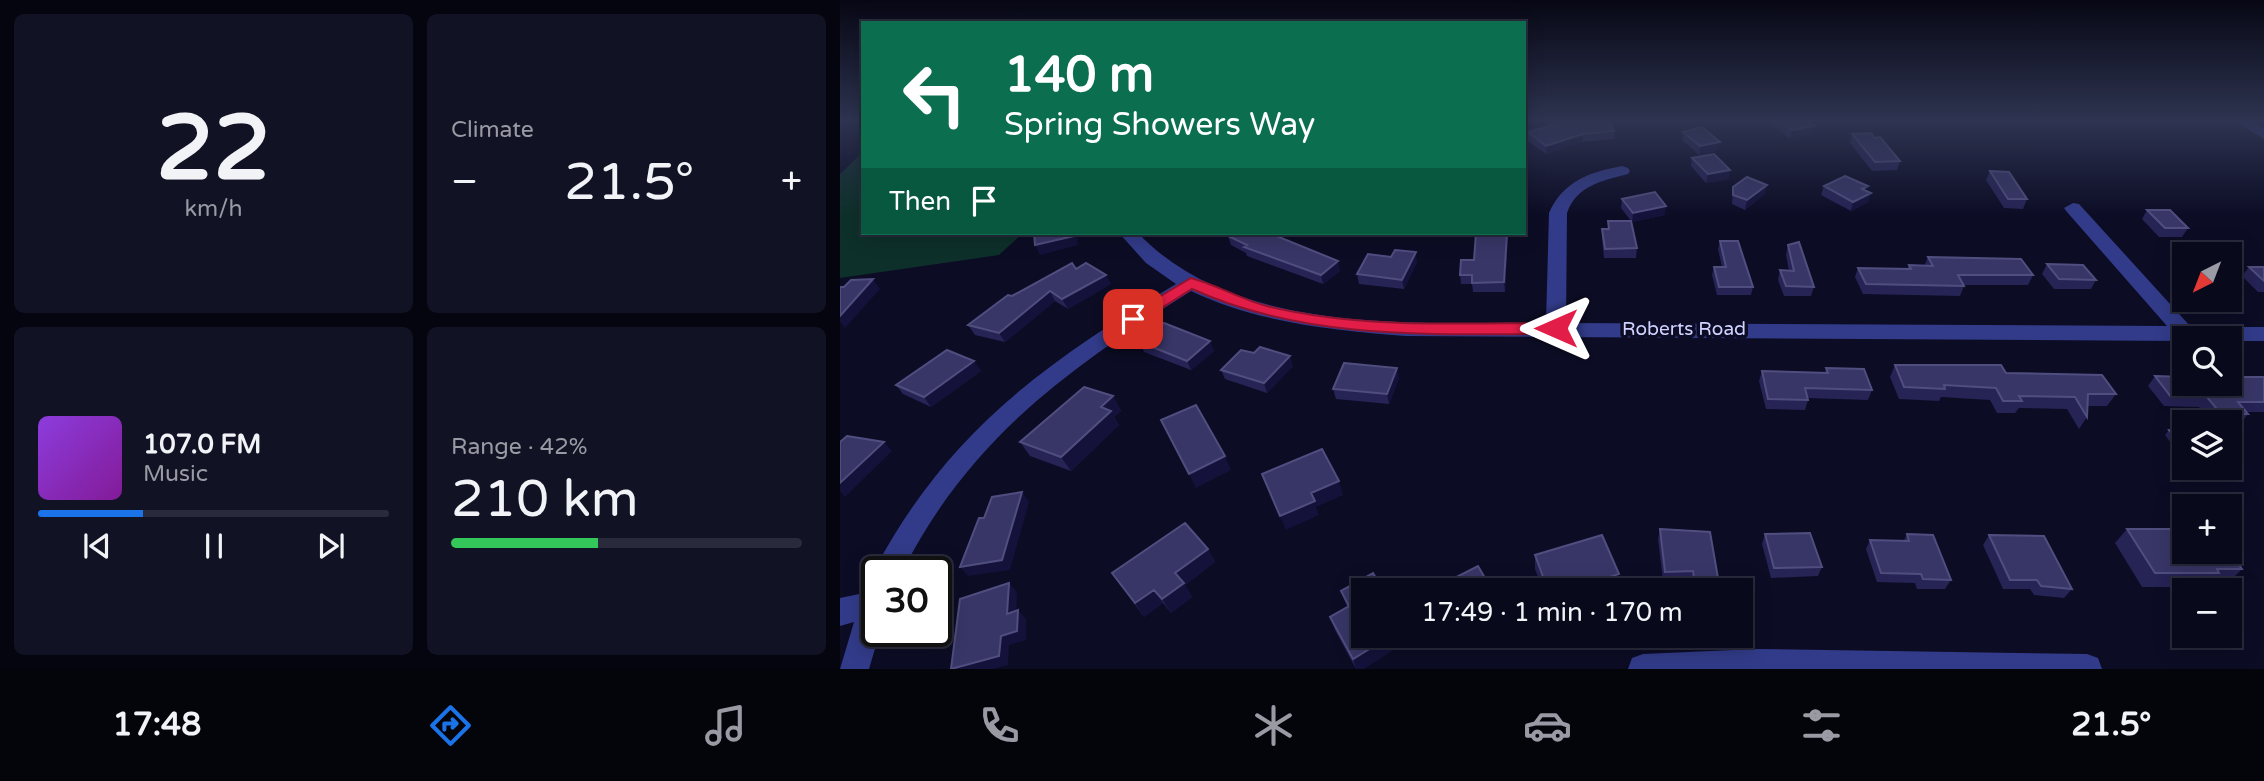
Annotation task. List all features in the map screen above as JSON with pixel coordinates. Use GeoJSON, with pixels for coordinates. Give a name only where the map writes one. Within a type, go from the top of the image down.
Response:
{"type":"FeatureCollection","features":[{"type":"Feature","properties":{"kind":"street"},"geometry":{"type":"LineString","coordinates":[[1556,328],[1561,202],[1583,183],[1622,171]]}},
{"type":"Feature","properties":{"kind":"street"},"geometry":{"type":"LineString","coordinates":[[2073,208],[2179,326]]}},
{"type":"Feature","properties":{"kind":"street","name":"Roberts Road"},"geometry":{"type":"LineString","coordinates":[[1130,235],[1145,251],[1191,283],[1225,298],[1265,311],[1346,325],[1406,329],[2172,333]]}},
{"type":"Feature","properties":{"kind":"street"},"geometry":{"type":"LineString","coordinates":[[897,556],[925,509],[983,437],[1056,370],[1191,283]]}},
{"type":"Feature","properties":{"kind":"street","name":"Roberts Road"},"geometry":{"type":"LineString","coordinates":[[2242,334],[2264,334]]}},
{"type":"Feature","properties":{"kind":"street"},"geometry":{"type":"LineString","coordinates":[[840,612],[861,604]]}},
{"type":"Feature","properties":{"kind":"street"},"geometry":{"type":"LineString","coordinates":[[854,669],[861,644]]}},
{"type":"Feature","properties":{"kind":"street"},"geometry":{"type":"LineString","coordinates":[[1643,669],[1756,666],[2087,669]]}},
{"type":"Feature","properties":{"kind":"green space"},"geometry":{"type":"Polygon","coordinates":[[[861,154],[861,235],[1021,235],[999,255],[840,278],[840,174],[861,154]]]}},
{"type":"Feature","properties":{"kind":"building"},"geometry":{"type":"Polygon","coordinates":[[[1867,152],[1893,152],[1900,161],[1875,162],[1867,152]]]}},
{"type":"Feature","properties":{"kind":"building"},"geometry":{"type":"Polygon","coordinates":[[[1714,154],[1730,170],[1708,174],[1692,158],[1714,154]]]}},
{"type":"Feature","properties":{"kind":"building"},"geometry":{"type":"Polygon","coordinates":[[[1990,171],[2009,172],[2027,199],[2008,199],[1990,171]]]}},
{"type":"Feature","properties":{"kind":"building"},"geometry":{"type":"Polygon","coordinates":[[[1845,176],[1868,186],[1862,189],[1871,193],[1853,202],[1824,186],[1845,176]]]}},
{"type":"Feature","properties":{"kind":"building"},"geometry":{"type":"Polygon","coordinates":[[[1747,177],[1767,185],[1747,200],[1733,195],[1733,187],[1747,177]]]}},
{"type":"Feature","properties":{"kind":"building"},"geometry":{"type":"Polygon","coordinates":[[[1655,192],[1666,206],[1633,213],[1622,199],[1655,192]]]}},
{"type":"Feature","properties":{"kind":"building"},"geometry":{"type":"Polygon","coordinates":[[[2147,210],[2170,210],[2188,228],[2165,228],[2147,210]]]}},
{"type":"Feature","properties":{"kind":"building"},"geometry":{"type":"Polygon","coordinates":[[[1608,221],[1631,221],[1637,248],[1605,249],[1602,229],[1609,229],[1608,221]]]}},
{"type":"Feature","properties":{"kind":"building"},"geometry":{"type":"Polygon","coordinates":[[[1034,235],[1074,236],[1035,245],[1034,235]]]}},
{"type":"Feature","properties":{"kind":"building"},"geometry":{"type":"Polygon","coordinates":[[[1274,235],[1338,261],[1321,275],[1244,247],[1247,245],[1228,236],[1274,235]]]}},
{"type":"Feature","properties":{"kind":"building"},"geometry":{"type":"Polygon","coordinates":[[[1476,235],[1507,235],[1504,282],[1472,283],[1472,275],[1460,275],[1461,260],[1474,260],[1476,235]]]}},
{"type":"Feature","properties":{"kind":"building"},"geometry":{"type":"Polygon","coordinates":[[[1720,241],[1738,241],[1753,287],[1719,287],[1714,267],[1726,267],[1720,241]]]}},
{"type":"Feature","properties":{"kind":"building"},"geometry":{"type":"Polygon","coordinates":[[[1799,242],[1814,287],[1786,286],[1780,270],[1794,271],[1788,245],[1799,242]]]}},
{"type":"Feature","properties":{"kind":"building"},"geometry":{"type":"Polygon","coordinates":[[[1395,250],[1416,252],[1402,280],[1357,274],[1368,254],[1391,257],[1395,250]]]}},
{"type":"Feature","properties":{"kind":"building"},"geometry":{"type":"Polygon","coordinates":[[[1928,257],[2021,259],[2033,275],[1958,275],[1964,286],[1866,284],[1858,268],[1911,269],[1909,265],[1933,266],[1928,257]]]}},
{"type":"Feature","properties":{"kind":"building"},"geometry":{"type":"Polygon","coordinates":[[[1072,263],[1076,269],[1086,263],[1106,275],[1062,299],[1050,291],[999,333],[968,325],[1008,295],[1012,296],[1072,263]]]}},
{"type":"Feature","properties":{"kind":"building"},"geometry":{"type":"Polygon","coordinates":[[[2047,264],[2083,265],[2096,280],[2059,279],[2047,264]]]}},
{"type":"Feature","properties":{"kind":"building"},"geometry":{"type":"Polygon","coordinates":[[[2249,267],[2264,267],[2264,281],[2249,267]]]}},
{"type":"Feature","properties":{"kind":"building"},"geometry":{"type":"Polygon","coordinates":[[[873,279],[840,316],[840,287],[844,287],[851,280],[873,279]]]}},
{"type":"Feature","properties":{"kind":"building"},"geometry":{"type":"Polygon","coordinates":[[[1164,323],[1210,341],[1187,361],[1140,342],[1164,323]]]}},
{"type":"Feature","properties":{"kind":"building"},"geometry":{"type":"Polygon","coordinates":[[[1260,347],[1290,356],[1264,383],[1221,370],[1241,350],[1254,353],[1260,347]]]}},
{"type":"Feature","properties":{"kind":"building"},"geometry":{"type":"Polygon","coordinates":[[[947,350],[974,361],[924,397],[896,385],[947,350]]]}},
{"type":"Feature","properties":{"kind":"building"},"geometry":{"type":"Polygon","coordinates":[[[1344,363],[1397,368],[1387,394],[1333,389],[1344,363]]]}},
{"type":"Feature","properties":{"kind":"building"},"geometry":{"type":"Polygon","coordinates":[[[1895,365],[2001,365],[2006,373],[2102,375],[2116,394],[2088,394],[2087,417],[2075,397],[2019,396],[2022,401],[2003,401],[1996,388],[1944,385],[1945,389],[1904,387],[1895,365]]]}},
{"type":"Feature","properties":{"kind":"building"},"geometry":{"type":"Polygon","coordinates":[[[1826,368],[1864,369],[1872,390],[1805,388],[1808,400],[1768,399],[1762,371],[1828,373],[1826,368]]]}},
{"type":"Feature","properties":{"kind":"building"},"geometry":{"type":"Polygon","coordinates":[[[2155,376],[2172,377],[2172,396],[2242,396],[2242,377],[2264,377],[2264,402],[2238,402],[2248,414],[2242,414],[2242,410],[2218,410],[2207,397],[2171,397],[2155,376]]]}},
{"type":"Feature","properties":{"kind":"building"},"geometry":{"type":"Polygon","coordinates":[[[1084,387],[1113,396],[1101,407],[1111,411],[1061,457],[1020,442],[1084,387]]]}},
{"type":"Feature","properties":{"kind":"building"},"geometry":{"type":"Polygon","coordinates":[[[1196,405],[1225,456],[1189,474],[1161,420],[1196,405]]]}},
{"type":"Feature","properties":{"kind":"building"},"geometry":{"type":"Polygon","coordinates":[[[847,436],[884,442],[840,483],[840,442],[847,436]]]}},
{"type":"Feature","properties":{"kind":"building"},"geometry":{"type":"Polygon","coordinates":[[[1322,449],[1339,481],[1311,493],[1315,501],[1280,516],[1262,474],[1322,449]]]}},
{"type":"Feature","properties":{"kind":"building"},"geometry":{"type":"Polygon","coordinates":[[[1022,492],[1002,560],[960,567],[979,518],[984,518],[992,497],[1022,492]]]}},
{"type":"Feature","properties":{"kind":"building"},"geometry":{"type":"Polygon","coordinates":[[[1185,523],[1208,549],[1175,573],[1184,583],[1162,599],[1154,590],[1135,603],[1112,573],[1185,523]]]}},
{"type":"Feature","properties":{"kind":"building"},"geometry":{"type":"Polygon","coordinates":[[[1660,529],[1710,532],[1718,578],[1694,578],[1693,571],[1665,572],[1660,529]]]}},
{"type":"Feature","properties":{"kind":"building"},"geometry":{"type":"Polygon","coordinates":[[[2127,529],[2172,529],[2172,564],[2238,564],[2242,569],[2217,569],[2219,573],[2155,573],[2127,529]]]}},
{"type":"Feature","properties":{"kind":"building"},"geometry":{"type":"Polygon","coordinates":[[[1810,533],[1822,567],[1774,568],[1765,534],[1810,533]]]}},
{"type":"Feature","properties":{"kind":"building"},"geometry":{"type":"Polygon","coordinates":[[[1907,534],[1933,535],[1951,580],[1923,579],[1921,574],[1881,573],[1870,540],[1909,541],[1907,534]]]}},
{"type":"Feature","properties":{"kind":"building"},"geometry":{"type":"Polygon","coordinates":[[[1602,535],[1619,574],[1607,578],[1544,578],[1535,555],[1602,535]]]}},
{"type":"Feature","properties":{"kind":"building"},"geometry":{"type":"Polygon","coordinates":[[[1989,535],[2044,536],[2072,589],[2041,586],[2037,580],[2010,580],[1989,535]]]}},
{"type":"Feature","properties":{"kind":"building"},"geometry":{"type":"Polygon","coordinates":[[[1478,566],[1485,578],[1454,578],[1478,566]]]}},
{"type":"Feature","properties":{"kind":"building"},"geometry":{"type":"Polygon","coordinates":[[[1009,583],[1007,614],[1018,610],[1017,631],[1001,636],[999,656],[951,669],[960,599],[1009,583]]]}},
{"type":"Feature","properties":{"kind":"building"},"geometry":{"type":"Polygon","coordinates":[[[1351,585],[1351,648],[1371,648],[1353,659],[1330,617],[1349,606],[1341,591],[1351,585]]]}},
{"type":"Feature","properties":{"kind":"route"},"geometry":{"type":"LineString","coordinates":[[1133,319],[1191,283],[1265,311],[1346,325],[1406,329],[1556,328]]}}]}
